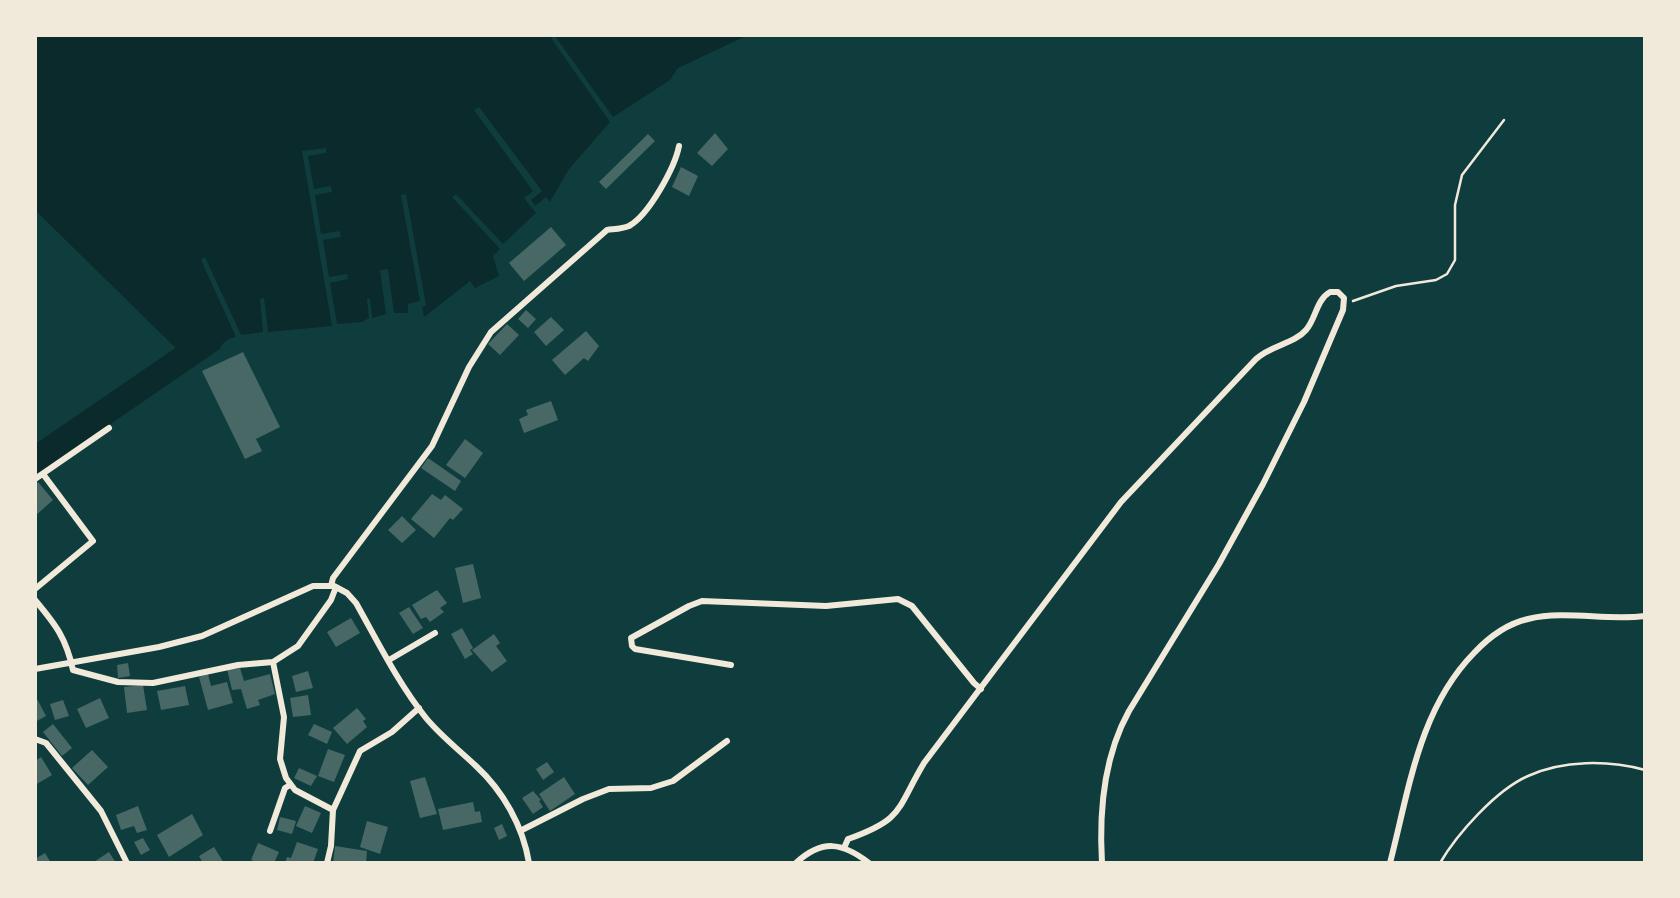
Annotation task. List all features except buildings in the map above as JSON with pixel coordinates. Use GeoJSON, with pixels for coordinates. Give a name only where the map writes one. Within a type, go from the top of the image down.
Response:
{"type":"FeatureCollection","features":[{"type":"Feature","properties":{"kind":"street"},"geometry":{"type":"LineString","coordinates":[[35,600],[62,635],[69,648],[73,670],[118,682],[153,684],[238,665],[273,662],[298,646],[331,600],[333,578],[432,446],[469,367],[491,332],[607,230],[625,227],[636,220],[654,198],[677,156],[679,146]]}},
{"type":"Feature","properties":{"kind":"street"},"geometry":{"type":"LineString","coordinates":[[844,848],[848,839],[883,825],[897,813],[924,763],[1112,513],[1140,480],[1263,353],[1297,338],[1304,332],[1326,293],[1338,292],[1344,298],[1345,304],[1304,402],[1263,484],[1219,564],[1122,723],[1113,750],[1102,813],[1102,863]]}},
{"type":"Feature","properties":{"kind":"street"},"geometry":{"type":"LineString","coordinates":[[35,480],[109,428]]}},
{"type":"Feature","properties":{"kind":"street"},"geometry":{"type":"LineString","coordinates":[[35,589],[93,541],[43,474]]}},
{"type":"Feature","properties":{"kind":"street"},"geometry":{"type":"LineString","coordinates":[[35,669],[192,639],[234,623],[313,586],[334,586],[347,593],[356,604],[388,660],[436,730],[491,782],[520,831],[529,863]]}},
{"type":"Feature","properties":{"kind":"street"},"geometry":{"type":"LineString","coordinates":[[732,665],[635,649],[631,638],[702,601],[826,607],[898,599],[912,606],[981,689]]}},
{"type":"Feature","properties":{"kind":"street"},"geometry":{"type":"LineString","coordinates":[[1390,863],[1430,719],[1446,688],[1480,647],[1508,626],[1528,618],[1645,616]]}},
{"type":"Feature","properties":{"kind":"street"},"geometry":{"type":"LineString","coordinates":[[388,660],[435,633]]}},
{"type":"Feature","properties":{"kind":"street"},"geometry":{"type":"LineString","coordinates":[[273,662],[284,717],[280,759],[290,785],[333,810]]}},
{"type":"Feature","properties":{"kind":"street"},"geometry":{"type":"LineString","coordinates":[[327,863],[333,810],[360,751],[392,732],[419,708]]}},
{"type":"Feature","properties":{"kind":"street"},"geometry":{"type":"LineString","coordinates":[[35,739],[46,743],[96,806],[127,863]]}},
{"type":"Feature","properties":{"kind":"street"},"geometry":{"type":"LineString","coordinates":[[520,831],[609,789],[651,788],[673,781],[727,741]]}},
{"type":"Feature","properties":{"kind":"street"},"geometry":{"type":"LineString","coordinates":[[270,831],[285,788],[290,785]]}},
{"type":"Feature","properties":{"kind":"street"},"geometry":{"type":"LineString","coordinates":[[796,863],[818,848],[826,846],[844,848],[869,863]]}},
{"type":"Feature","properties":{"kind":"path"},"geometry":{"type":"LineString","coordinates":[[1345,304],[1396,286],[1436,280],[1447,274],[1455,260],[1455,205],[1462,175],[1504,120]]}},
{"type":"Feature","properties":{"kind":"path"},"geometry":{"type":"LineString","coordinates":[[1440,863],[1484,809],[1528,776],[1564,766],[1599,762],[1645,770]]}},
{"type":"Feature","properties":{"kind":"water"},"geometry":{"type":"Polygon","coordinates":[[[35,35],[748,35],[678,68],[670,80],[613,117],[555,36],[551,38],[610,122],[569,169],[550,202],[546,197],[535,206],[531,200],[542,191],[479,107],[474,110],[533,191],[524,198],[536,213],[503,244],[456,194],[452,197],[500,249],[493,256],[499,276],[475,288],[470,281],[424,317],[422,307],[426,305],[406,194],[401,195],[420,301],[408,304],[408,313],[394,313],[388,269],[380,270],[386,314],[372,318],[370,299],[367,299],[369,318],[362,322],[337,324],[330,283],[348,279],[347,274],[329,277],[323,240],[341,237],[340,231],[321,234],[315,195],[332,192],[331,186],[314,189],[308,156],[326,153],[326,148],[302,151],[332,326],[268,332],[264,298],[260,299],[263,332],[241,335],[205,257],[201,260],[236,337],[229,339],[193,365],[35,210],[35,35]]]}},
{"type":"Feature","properties":{"kind":"waterway"},"geometry":{"type":"LineString","coordinates":[[35,460],[210,340],[209,338]]}}]}
